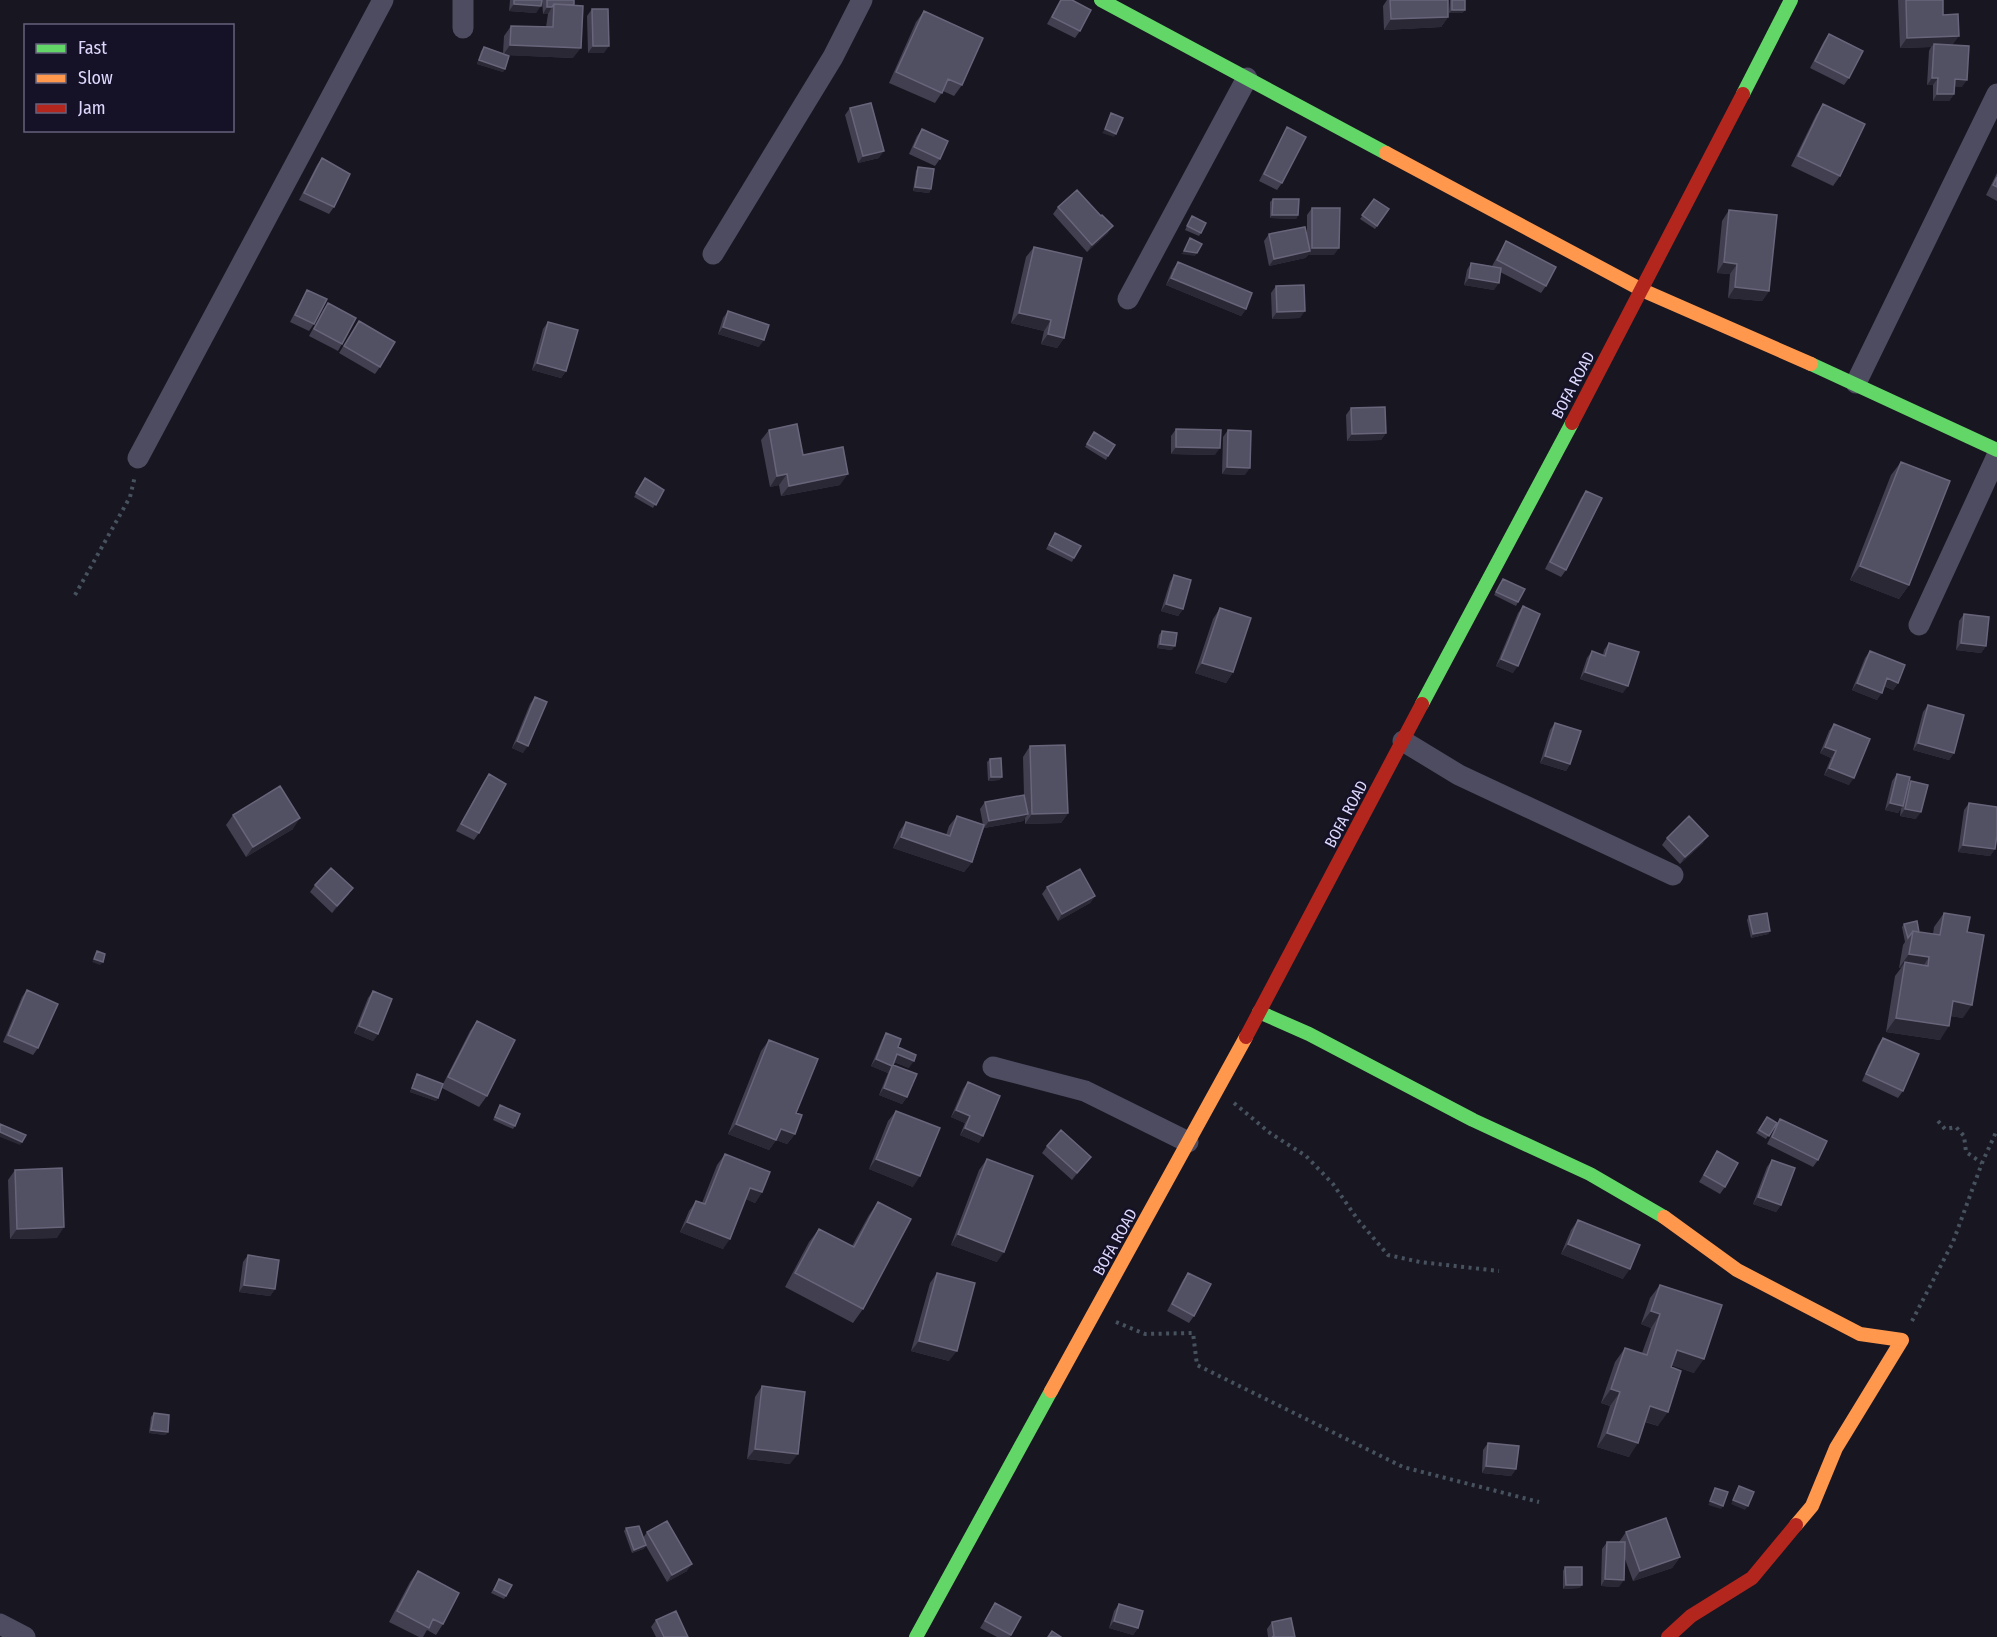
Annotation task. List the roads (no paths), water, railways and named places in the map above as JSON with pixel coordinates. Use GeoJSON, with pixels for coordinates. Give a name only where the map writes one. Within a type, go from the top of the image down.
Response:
{"type":"FeatureCollection","features":[{"type":"Feature","properties":{"kind":"street"},"geometry":{"type":"LineString","coordinates":[[138,458],[383,0]]}},
{"type":"Feature","properties":{"kind":"street"},"geometry":{"type":"LineString","coordinates":[[463,0],[463,28]]}},
{"type":"Feature","properties":{"kind":"street"},"geometry":{"type":"LineString","coordinates":[[713,254],[833,57],[862,0]]}},
{"type":"Feature","properties":{"kind":"street"},"geometry":{"type":"LineString","coordinates":[[1101,0],[1642,290],[1856,383],[1997,450]]}},
{"type":"Feature","properties":{"kind":"street","name":"BOFA ROAD"},"geometry":{"type":"LineString","coordinates":[[916,1637],[1218,1089],[1642,290],[1791,0]]}},
{"type":"Feature","properties":{"kind":"street"},"geometry":{"type":"LineString","coordinates":[[1128,299],[1247,78]]}},
{"type":"Feature","properties":{"kind":"street"},"geometry":{"type":"LineString","coordinates":[[1856,383],[1997,94]]}},
{"type":"Feature","properties":{"kind":"street"},"geometry":{"type":"LineString","coordinates":[[1919,625],[1997,456]]}},
{"type":"Feature","properties":{"kind":"street"},"geometry":{"type":"LineString","coordinates":[[1403,741],[1459,775],[1673,874]]}},
{"type":"Feature","properties":{"kind":"street"},"geometry":{"type":"LineString","coordinates":[[1259,1012],[1309,1034],[1473,1120],[1590,1174],[1669,1220],[1737,1270],[1860,1334],[1902,1340],[1836,1448],[1812,1506],[1752,1578],[1691,1616],[1668,1637]]}},
{"type":"Feature","properties":{"kind":"street"},"geometry":{"type":"LineString","coordinates":[[993,1067],[1085,1091],[1188,1142]]}},
{"type":"Feature","properties":{"kind":"street"},"geometry":{"type":"LineString","coordinates":[[0,1624],[25,1637]]}}]}
